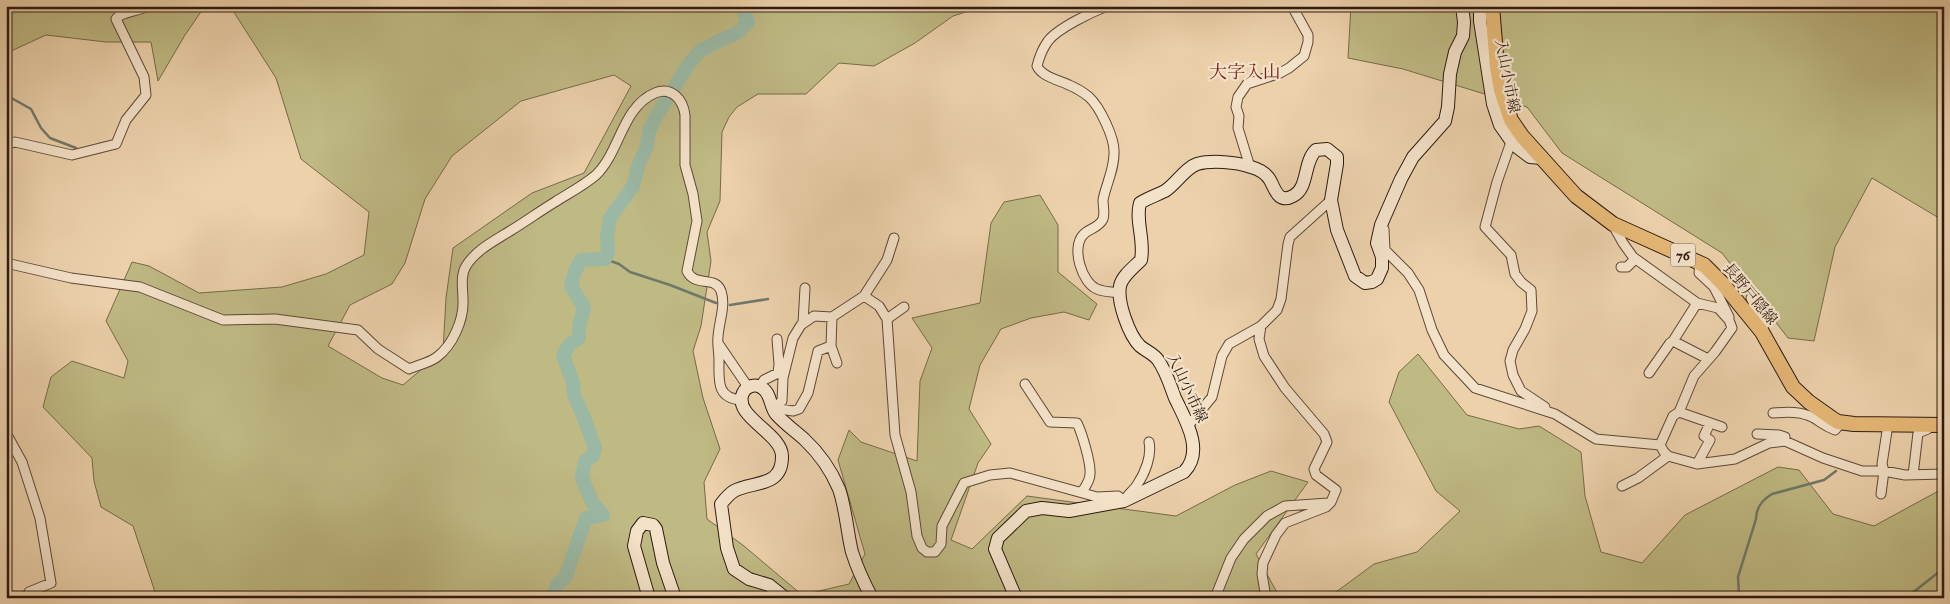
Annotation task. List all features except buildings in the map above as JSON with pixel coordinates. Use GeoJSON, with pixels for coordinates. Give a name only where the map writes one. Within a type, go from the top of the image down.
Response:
{"type":"FeatureCollection","features":[{"type":"Feature","properties":{"kind":"main road"},"geometry":{"type":"LineString","coordinates":[[1120,293],[1120,286],[1124,277],[1141,260],[1142,237],[1137,212],[1140,203],[1166,190],[1196,164],[1219,162],[1250,166],[1269,179],[1276,194],[1283,198],[1289,198],[1296,195],[1302,186],[1312,154],[1316,150],[1327,149],[1337,157],[1330,200],[1343,247],[1355,276],[1365,283],[1377,279],[1382,268],[1382,257],[1377,243],[1381,225],[1413,157],[1445,121],[1450,74],[1463,36],[1462,6]]}},
{"type":"Feature","properties":{"kind":"main road","name":"入山小市線"},"geometry":{"type":"LineString","coordinates":[[1480,6],[1480,21],[1493,104],[1500,125],[1511,142],[1530,157],[1542,158]]}},
{"type":"Feature","properties":{"kind":"main road","name":"長野戸隠線"},"geometry":{"type":"LineString","coordinates":[[1492,6],[1497,67],[1504,99],[1515,126],[1576,196],[1613,224],[1700,263],[1723,284],[1762,332],[1793,387],[1824,413],[1841,422],[1905,426],[1937,425]]}},
{"type":"Feature","properties":{"kind":"main road","name":"入山小市線"},"geometry":{"type":"LineString","coordinates":[[1016,598],[995,549],[998,538],[1026,511],[1042,508],[1069,510],[1124,501],[1184,472],[1191,460],[1192,445],[1188,426],[1157,358],[1141,346],[1129,332],[1120,293]]}},
{"type":"Feature","properties":{"kind":"main road"},"geometry":{"type":"LineString","coordinates":[[784,598],[768,585],[749,578],[734,569],[727,548],[721,504],[735,490],[756,486],[772,480],[781,465],[783,457],[780,447],[746,413],[742,400],[743,392],[754,387],[762,388],[769,396],[774,412],[805,440],[825,462],[839,490],[852,553],[860,575],[872,598]]}},
{"type":"Feature","properties":{"kind":"main road"},"geometry":{"type":"LineString","coordinates":[[649,598],[634,546],[637,531],[643,523],[653,525],[656,529],[663,563],[675,598]]}},
{"type":"Feature","properties":{"kind":"street"},"geometry":{"type":"LineString","coordinates":[[6,144],[15,142],[72,155],[116,144],[126,120],[146,95],[144,77],[116,19],[118,16],[147,6]]}},
{"type":"Feature","properties":{"kind":"street"},"geometry":{"type":"LineString","coordinates":[[1107,6],[1050,38],[1037,66],[1045,75],[1089,97],[1103,118],[1112,140],[1114,159],[1104,198],[1103,217],[1096,226],[1079,240],[1078,252],[1080,265],[1086,277],[1096,289],[1120,293]]}},
{"type":"Feature","properties":{"kind":"street"},"geometry":{"type":"LineString","coordinates":[[1250,166],[1240,136],[1239,116],[1236,107],[1237,101],[1242,90],[1248,84],[1280,73],[1304,56],[1308,35],[1292,6]]}},
{"type":"Feature","properties":{"kind":"street"},"geometry":{"type":"LineString","coordinates":[[6,263],[71,278],[140,287],[197,308],[223,320],[275,319],[358,330],[378,350],[409,369],[436,358],[454,335],[463,307],[463,275],[465,267],[479,251],[583,186],[606,165],[625,125],[641,103],[655,93],[668,92],[679,97],[685,115],[685,165],[693,194],[696,221],[687,271],[690,277],[698,281],[713,282],[720,288],[723,303],[718,343],[720,388],[728,397],[742,400]]}},
{"type":"Feature","properties":{"kind":"street"},"geometry":{"type":"LineString","coordinates":[[1511,142],[1497,182],[1485,228],[1510,255],[1516,274],[1521,282],[1531,290],[1532,311],[1525,328],[1512,350],[1510,362],[1513,375],[1521,391],[1596,439],[1660,445]]}},
{"type":"Feature","properties":{"kind":"street"},"geometry":{"type":"LineString","coordinates":[[1188,426],[1212,397],[1225,349],[1233,340],[1261,326],[1276,310],[1281,299],[1290,237],[1330,200]]}},
{"type":"Feature","properties":{"kind":"street"},"geometry":{"type":"LineString","coordinates":[[1613,224],[1622,243],[1635,259],[1697,302],[1718,308],[1729,320]]}},
{"type":"Feature","properties":{"kind":"street"},"geometry":{"type":"LineString","coordinates":[[1381,225],[1384,227],[1384,250],[1408,273],[1419,290],[1432,330],[1444,355],[1475,388],[1555,414]]}},
{"type":"Feature","properties":{"kind":"street"},"geometry":{"type":"LineString","coordinates":[[773,408],[782,401],[782,378],[794,338],[803,323],[814,316],[832,317],[864,296],[887,260],[894,238]]}},
{"type":"Feature","properties":{"kind":"street"},"geometry":{"type":"LineString","coordinates":[[1621,267],[1627,267],[1635,259]]}},
{"type":"Feature","properties":{"kind":"street"},"geometry":{"type":"LineString","coordinates":[[1660,445],[1673,416],[1679,412],[1694,376],[1732,328],[1714,287],[1698,273],[1700,263]]}},
{"type":"Feature","properties":{"kind":"street"},"geometry":{"type":"LineString","coordinates":[[803,323],[805,288]]}},
{"type":"Feature","properties":{"kind":"street"},"geometry":{"type":"LineString","coordinates":[[864,296],[879,306],[887,318],[895,435],[911,492],[918,536],[922,548],[927,552],[936,552],[941,544],[942,526],[964,483],[990,475],[1010,473],[1097,497],[1118,496],[1124,501],[1137,485],[1148,462],[1151,451],[1149,442]]}},
{"type":"Feature","properties":{"kind":"street"},"geometry":{"type":"LineString","coordinates":[[1751,298],[1764,324],[1762,332]]}},
{"type":"Feature","properties":{"kind":"street"},"geometry":{"type":"LineString","coordinates":[[1649,373],[1673,341],[1697,302]]}},
{"type":"Feature","properties":{"kind":"street"},"geometry":{"type":"LineString","coordinates":[[887,318],[904,307]]}},
{"type":"Feature","properties":{"kind":"street"},"geometry":{"type":"LineString","coordinates":[[832,317],[831,346],[837,363]]}},
{"type":"Feature","properties":{"kind":"street"},"geometry":{"type":"LineString","coordinates":[[1261,326],[1259,339],[1264,356],[1285,388],[1324,434],[1327,442],[1314,469],[1316,475],[1336,490],[1331,502],[1326,507],[1285,523],[1276,535],[1263,563],[1262,574],[1266,598]]}},
{"type":"Feature","properties":{"kind":"street"},"geometry":{"type":"LineString","coordinates":[[718,343],[754,387],[778,372],[777,339]]}},
{"type":"Feature","properties":{"kind":"street"},"geometry":{"type":"LineString","coordinates":[[1673,341],[1708,359]]}},
{"type":"Feature","properties":{"kind":"street"},"geometry":{"type":"LineString","coordinates":[[773,408],[794,411],[799,409],[808,393],[818,351],[831,346]]}},
{"type":"Feature","properties":{"kind":"street"},"geometry":{"type":"LineString","coordinates":[[1025,384],[1050,422],[1077,422],[1082,432],[1091,473],[1088,483],[1082,492]]}},
{"type":"Feature","properties":{"kind":"street"},"geometry":{"type":"LineString","coordinates":[[1679,412],[1722,427]]}},
{"type":"Feature","properties":{"kind":"street"},"geometry":{"type":"LineString","coordinates":[[1773,412],[1796,412],[1813,418],[1824,426],[1835,430],[1841,422]]}},
{"type":"Feature","properties":{"kind":"street"},"geometry":{"type":"LineString","coordinates":[[1697,464],[1710,440],[1704,436],[1710,423]]}},
{"type":"Feature","properties":{"kind":"street"},"geometry":{"type":"LineString","coordinates":[[1869,424],[1873,428],[1887,431],[1905,426],[1918,433]]}},
{"type":"Feature","properties":{"kind":"street"},"geometry":{"type":"LineString","coordinates":[[1918,433],[1937,425]]}},
{"type":"Feature","properties":{"kind":"street"},"geometry":{"type":"LineString","coordinates":[[1881,494],[1884,471],[1882,464],[1887,431]]}},
{"type":"Feature","properties":{"kind":"street"},"geometry":{"type":"LineString","coordinates":[[6,432],[22,462],[40,518],[51,583],[29,592],[27,598]]}},
{"type":"Feature","properties":{"kind":"street"},"geometry":{"type":"LineString","coordinates":[[1913,475],[1918,433]]}},
{"type":"Feature","properties":{"kind":"street"},"geometry":{"type":"LineString","coordinates":[[1757,434],[1779,435],[1785,437],[1785,441]]}},
{"type":"Feature","properties":{"kind":"street"},"geometry":{"type":"LineString","coordinates":[[1660,445],[1668,456],[1697,464],[1735,460],[1769,443],[1785,441],[1823,458],[1862,471],[1884,471],[1913,475],[1944,474]]}},
{"type":"Feature","properties":{"kind":"street"},"geometry":{"type":"LineString","coordinates":[[1622,486],[1638,478],[1668,456]]}},
{"type":"Feature","properties":{"kind":"street"},"geometry":{"type":"LineString","coordinates":[[1215,598],[1231,558],[1244,539],[1267,516],[1284,506],[1331,502]]}},
{"type":"Feature","properties":{"kind":"shaded area"},"geometry":{"type":"Polygon","coordinates":[[[6,6],[205,6],[185,35],[158,81],[151,42],[106,42],[46,35],[9,52],[6,85],[6,6]]]}},
{"type":"Feature","properties":{"kind":"shaded area"},"geometry":{"type":"Polygon","coordinates":[[[230,6],[985,6],[953,16],[915,43],[874,66],[839,63],[806,94],[758,94],[737,107],[729,117],[722,132],[720,201],[707,232],[711,261],[701,326],[693,351],[703,398],[720,449],[704,482],[707,519],[744,546],[802,595],[849,584],[865,554],[838,460],[849,430],[861,442],[917,461],[920,381],[932,348],[912,318],[980,303],[991,223],[1004,202],[1040,195],[1058,225],[1058,272],[1097,304],[1089,320],[1064,312],[1031,318],[1001,329],[980,365],[969,409],[991,444],[978,463],[951,540],[972,549],[1027,496],[1176,516],[1235,485],[1271,471],[1308,482],[1256,554],[1280,598],[157,598],[133,526],[101,507],[94,481],[92,458],[43,407],[51,377],[72,361],[124,378],[128,361],[106,321],[132,262],[149,266],[199,293],[282,287],[326,274],[364,255],[369,212],[301,159],[276,78],[230,6]],[[614,75],[521,101],[452,156],[425,199],[405,263],[392,284],[350,305],[328,346],[382,378],[403,385],[443,351],[446,298],[453,248],[532,193],[584,173],[631,86],[614,75]]]}},
{"type":"Feature","properties":{"kind":"shaded area"},"geometry":{"type":"Polygon","coordinates":[[[1351,6],[1944,6],[1944,221],[1872,178],[1835,247],[1814,341],[1788,338],[1722,253],[1562,153],[1527,107],[1403,69],[1348,58],[1351,6]]]}},
{"type":"Feature","properties":{"kind":"shaded area"},"geometry":{"type":"Polygon","coordinates":[[[1418,354],[1467,415],[1519,429],[1539,426],[1581,452],[1585,496],[1601,552],[1642,563],[1685,515],[1778,467],[1799,470],[1833,514],[1874,526],[1944,488],[1944,598],[1316,598],[1336,592],[1374,564],[1417,552],[1460,511],[1436,491],[1389,402],[1399,372],[1418,354]]]}},
{"type":"Feature","properties":{"kind":"waterway"},"geometry":{"type":"LineString","coordinates":[[6,15],[12,6]]}},
{"type":"Feature","properties":{"kind":"waterway"},"geometry":{"type":"LineString","coordinates":[[553,598],[557,585],[565,578],[586,518],[603,515],[592,502],[582,478],[585,461],[593,456],[595,448],[574,395],[573,383],[563,355],[570,344],[579,338],[579,327],[584,307],[571,286],[575,271],[581,260],[605,259],[608,252],[607,236],[610,218],[633,186],[638,166],[646,148],[650,129],[688,65],[700,51],[737,33],[748,23],[744,12],[750,6]]}},
{"type":"Feature","properties":{"kind":"waterway"},"geometry":{"type":"LineString","coordinates":[[6,95],[31,109],[41,128],[50,138],[76,148]]}},
{"type":"Feature","properties":{"kind":"waterway"},"geometry":{"type":"LineString","coordinates":[[605,259],[619,264],[630,272],[716,303]]}},
{"type":"Feature","properties":{"kind":"waterway"},"geometry":{"type":"LineString","coordinates":[[730,305],[768,299]]}},
{"type":"Feature","properties":{"kind":"waterway"},"geometry":{"type":"LineString","coordinates":[[1741,598],[1739,595],[1738,577],[1760,505],[1772,494],[1824,480],[1836,471]]}},
{"type":"Feature","properties":{"kind":"waterway"},"geometry":{"type":"LineString","coordinates":[[1906,598],[1944,568]]}},
{"type":"Feature","properties":{"kind":"district","name":"大字入山"},"geometry":{"type":"Point","coordinates":[1245,72]}}]}
